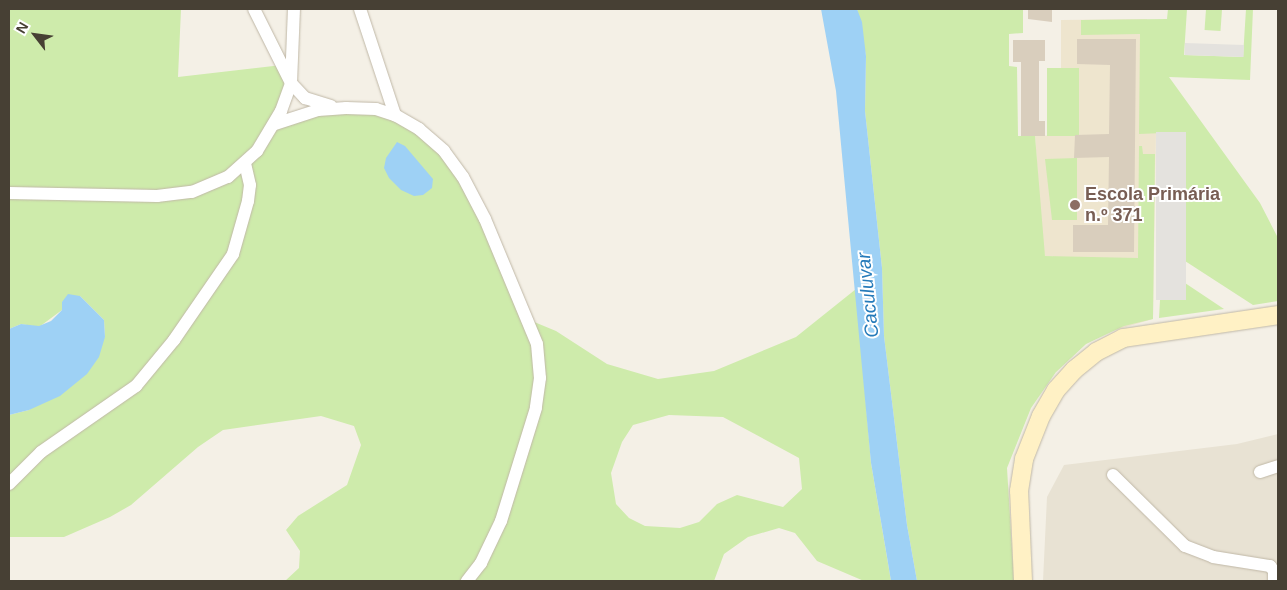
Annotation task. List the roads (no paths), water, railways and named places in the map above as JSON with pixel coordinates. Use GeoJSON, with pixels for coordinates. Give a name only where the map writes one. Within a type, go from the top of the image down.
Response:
{"type":"FeatureCollection","features":[{"type":"Feature","properties":{"kind":"main road"},"geometry":{"type":"LineString","coordinates":[[1023,581],[1019,491],[1024,459],[1041,416],[1056,390],[1074,370],[1096,352],[1123,338],[1278,315]]}},
{"type":"Feature","properties":{"kind":"street"},"geometry":{"type":"LineString","coordinates":[[254,9],[291,83],[305,98],[319,104],[346,108]]}},
{"type":"Feature","properties":{"kind":"street"},"geometry":{"type":"LineString","coordinates":[[9,193],[157,196],[192,192],[228,177],[245,164],[275,124],[291,83],[294,9]]}},
{"type":"Feature","properties":{"kind":"street"},"geometry":{"type":"LineString","coordinates":[[360,9],[395,115]]}},
{"type":"Feature","properties":{"kind":"street"},"geometry":{"type":"LineString","coordinates":[[275,124],[318,110],[346,108],[376,109],[395,115],[419,129],[444,152],[463,178],[485,218],[537,344],[540,378],[524,449],[501,521],[480,563],[467,581]]}},
{"type":"Feature","properties":{"kind":"street"},"geometry":{"type":"LineString","coordinates":[[9,484],[41,452],[136,386],[174,340],[233,254],[248,201],[250,185],[245,164]]}},
{"type":"Feature","properties":{"kind":"street"},"geometry":{"type":"LineString","coordinates":[[1260,472],[1278,466]]}},
{"type":"Feature","properties":{"kind":"street"},"geometry":{"type":"LineString","coordinates":[[1113,475],[1185,546],[1213,557],[1270,566],[1274,570],[1274,581]]}},
{"type":"Feature","properties":{"kind":"water","name":"Caculuvar"},"geometry":{"type":"Polygon","coordinates":[[[821,9],[857,9],[862,22],[866,56],[865,111],[882,268],[884,336],[907,525],[917,581],[891,581],[871,463],[836,91],[821,9]]]}},
{"type":"Feature","properties":{"kind":"water"},"geometry":{"type":"Polygon","coordinates":[[[397,142],[405,146],[433,179],[432,188],[423,195],[414,196],[401,190],[389,178],[384,168],[386,158],[397,142]]]}},
{"type":"Feature","properties":{"kind":"water"},"geometry":{"type":"Polygon","coordinates":[[[68,294],[80,296],[104,320],[105,337],[99,357],[87,374],[60,396],[29,410],[9,415],[9,329],[21,324],[39,326],[51,321],[62,310],[62,302],[68,294]]]}},
{"type":"Feature","properties":{"kind":"place","name":"Escola Primária n.º 371"},"geometry":{"type":"Point","coordinates":[1075,205]}}]}
